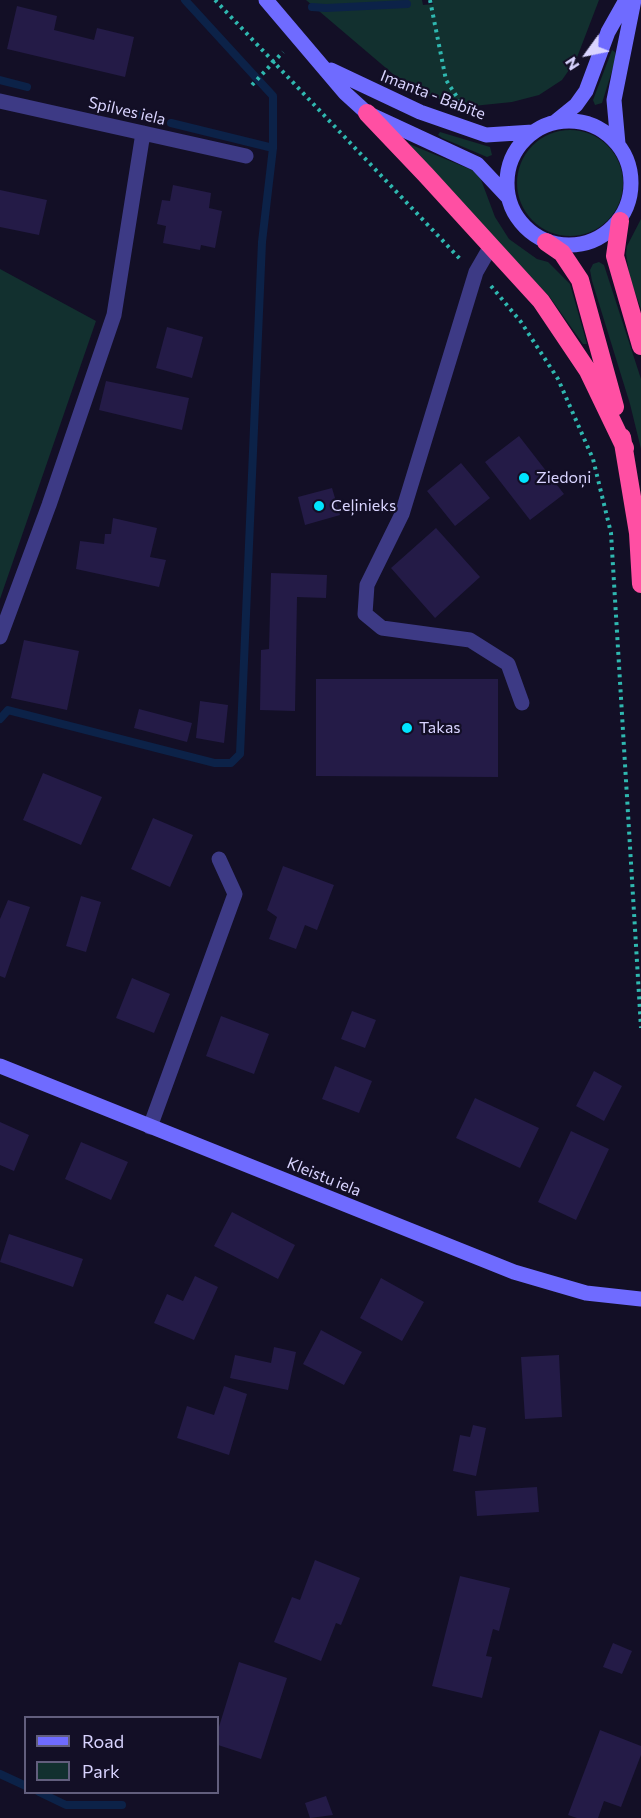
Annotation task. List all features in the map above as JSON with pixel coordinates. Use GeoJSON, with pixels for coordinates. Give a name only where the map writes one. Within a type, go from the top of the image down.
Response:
{"type":"FeatureCollection","features":[{"type":"Feature","properties":{"kind":"highway"},"geometry":{"type":"LineString","coordinates":[[367,113],[541,301],[567,337],[608,410],[625,448]]}},
{"type":"Feature","properties":{"kind":"highway"},"geometry":{"type":"LineString","coordinates":[[620,221],[615,256],[641,346]]}},
{"type":"Feature","properties":{"kind":"highway"},"geometry":{"type":"LineString","coordinates":[[546,242],[562,253],[580,280],[625,448],[638,533],[641,584]]}},
{"type":"Feature","properties":{"kind":"main road","name":"Imanta - Babīte"},"geometry":{"type":"LineString","coordinates":[[266,0],[345,93],[367,113],[477,164],[495,180],[508,198]]}},
{"type":"Feature","properties":{"kind":"main road"},"geometry":{"type":"LineString","coordinates":[[555,122],[573,121],[590,124],[606,132],[627,158],[632,174],[628,206],[620,221],[608,233],[586,243],[562,246],[546,242],[522,224],[508,198],[507,183],[514,154],[533,132],[555,122],[576,105],[586,91],[608,32],[626,0]]}},
{"type":"Feature","properties":{"kind":"main road"},"geometry":{"type":"LineString","coordinates":[[618,144],[614,100],[634,0]]}},
{"type":"Feature","properties":{"kind":"main road","name":"Imanta - Babīte"},"geometry":{"type":"LineString","coordinates":[[325,67],[420,112],[486,135],[533,132]]}},
{"type":"Feature","properties":{"kind":"main road","name":"Kleistu iela"},"geometry":{"type":"LineString","coordinates":[[0,1066],[514,1272],[586,1293],[641,1299]]}},
{"type":"Feature","properties":{"kind":"street","name":"Spilves iela"},"geometry":{"type":"LineString","coordinates":[[0,100],[246,156]]}},
{"type":"Feature","properties":{"kind":"street"},"geometry":{"type":"LineString","coordinates":[[0,637],[49,505],[114,315],[143,132]]}},
{"type":"Feature","properties":{"kind":"street"},"geometry":{"type":"LineString","coordinates":[[491,246],[476,272],[402,514],[367,585],[365,614],[382,628],[470,640],[508,664],[522,703]]}},
{"type":"Feature","properties":{"kind":"street"},"geometry":{"type":"LineString","coordinates":[[150,1127],[235,894],[219,859]]}},
{"type":"Feature","properties":{"kind":"path"},"geometry":{"type":"LineString","coordinates":[[215,0],[453,253],[476,272],[521,322],[558,379],[593,459],[611,532],[641,1028]]}},
{"type":"Feature","properties":{"kind":"path"},"geometry":{"type":"LineString","coordinates":[[252,85],[298,36]]}},
{"type":"Feature","properties":{"kind":"green space"},"geometry":{"type":"Polygon","coordinates":[[[306,0],[422,0],[423,5],[433,4],[433,0],[599,0],[576,60],[562,80],[539,95],[512,102],[473,106],[433,98],[393,74],[306,0]]]}},
{"type":"Feature","properties":{"kind":"green space"},"geometry":{"type":"Polygon","coordinates":[[[612,50],[616,58],[602,103],[595,105],[593,100],[612,50]]]}},
{"type":"Feature","properties":{"kind":"green space"},"geometry":{"type":"Polygon","coordinates":[[[570,130],[590,134],[607,146],[619,163],[623,183],[619,203],[607,220],[590,232],[570,236],[550,232],[533,220],[521,203],[517,183],[521,163],[533,146],[550,134],[570,130]]]}},
{"type":"Feature","properties":{"kind":"green space"},"geometry":{"type":"Polygon","coordinates":[[[440,132],[490,147],[492,155],[487,157],[442,138],[438,135],[440,132]]]}},
{"type":"Feature","properties":{"kind":"green space"},"geometry":{"type":"Polygon","coordinates":[[[402,141],[472,170],[480,177],[495,217],[509,239],[537,259],[548,262],[570,284],[587,344],[583,344],[549,296],[402,141]]]}},
{"type":"Feature","properties":{"kind":"green space"},"geometry":{"type":"Polygon","coordinates":[[[641,219],[641,309],[630,279],[626,254],[627,246],[641,219]]]}},
{"type":"Feature","properties":{"kind":"green space"},"geometry":{"type":"Polygon","coordinates":[[[599,262],[604,265],[641,379],[641,449],[630,404],[592,281],[590,270],[593,264],[599,262]]]}},
{"type":"Feature","properties":{"kind":"green space"},"geometry":{"type":"Polygon","coordinates":[[[0,269],[96,321],[0,599],[0,269]]]}},
{"type":"Feature","properties":{"kind":"building"},"geometry":{"type":"Polygon","coordinates":[[[17,6],[57,16],[54,30],[94,40],[97,28],[134,37],[125,77],[7,49],[17,6]]]}},
{"type":"Feature","properties":{"kind":"building"},"geometry":{"type":"Polygon","coordinates":[[[173,185],[211,193],[209,208],[222,211],[215,248],[201,245],[200,250],[163,243],[166,226],[157,224],[162,200],[170,201],[173,185]]]}},
{"type":"Feature","properties":{"kind":"building"},"geometry":{"type":"Polygon","coordinates":[[[0,190],[47,200],[39,235],[0,227],[0,190]]]}},
{"type":"Feature","properties":{"kind":"building"},"geometry":{"type":"Polygon","coordinates":[[[167,327],[203,337],[192,378],[156,368],[167,327]]]}},
{"type":"Feature","properties":{"kind":"building"},"geometry":{"type":"Polygon","coordinates":[[[106,381],[189,398],[182,430],[99,410],[106,381]]]}},
{"type":"Feature","properties":{"kind":"building","name":"Ziedoņi"},"geometry":{"type":"Polygon","coordinates":[[[519,436],[564,494],[530,520],[485,462],[519,436]]]}},
{"type":"Feature","properties":{"kind":"building"},"geometry":{"type":"Polygon","coordinates":[[[461,463],[490,498],[455,526],[427,491],[461,463]]]}},
{"type":"Feature","properties":{"kind":"building","name":"Ceļinieks"},"geometry":{"type":"Polygon","coordinates":[[[332,488],[340,515],[305,525],[298,497],[332,488]]]}},
{"type":"Feature","properties":{"kind":"building"},"geometry":{"type":"Polygon","coordinates":[[[113,518],[157,528],[150,557],[166,560],[159,587],[76,569],[80,541],[104,544],[105,534],[111,534],[113,518]]]}},
{"type":"Feature","properties":{"kind":"building"},"geometry":{"type":"Polygon","coordinates":[[[436,528],[480,577],[435,618],[391,568],[436,528]]]}},
{"type":"Feature","properties":{"kind":"building"},"geometry":{"type":"Polygon","coordinates":[[[271,573],[327,575],[326,598],[297,597],[295,711],[260,710],[261,650],[269,649],[271,573]]]}},
{"type":"Feature","properties":{"kind":"building"},"geometry":{"type":"Polygon","coordinates":[[[24,640],[79,651],[67,710],[11,698],[24,640]]]}},
{"type":"Feature","properties":{"kind":"building","name":"Takas"},"geometry":{"type":"Polygon","coordinates":[[[316,679],[498,679],[498,777],[316,776],[316,679]]]}},
{"type":"Feature","properties":{"kind":"building"},"geometry":{"type":"Polygon","coordinates":[[[200,701],[228,705],[224,743],[196,738],[200,701]]]}},
{"type":"Feature","properties":{"kind":"building"},"geometry":{"type":"Polygon","coordinates":[[[139,709],[192,723],[187,742],[134,728],[139,709]]]}},
{"type":"Feature","properties":{"kind":"building"},"geometry":{"type":"Polygon","coordinates":[[[43,773],[102,797],[81,845],[23,820],[43,773]]]}},
{"type":"Feature","properties":{"kind":"building"},"geometry":{"type":"Polygon","coordinates":[[[153,818],[193,835],[170,887],[131,869],[153,818]]]}},
{"type":"Feature","properties":{"kind":"building"},"geometry":{"type":"Polygon","coordinates":[[[283,866],[334,885],[317,930],[305,925],[296,949],[269,939],[277,917],[267,910],[283,866]]]}},
{"type":"Feature","properties":{"kind":"building"},"geometry":{"type":"Polygon","coordinates":[[[81,896],[101,902],[86,952],[66,946],[81,896]]]}},
{"type":"Feature","properties":{"kind":"building"},"geometry":{"type":"Polygon","coordinates":[[[8,900],[30,907],[5,978],[0,976],[0,919],[8,900]]]}},
{"type":"Feature","properties":{"kind":"building"},"geometry":{"type":"Polygon","coordinates":[[[132,978],[170,994],[154,1033],[116,1018],[132,978]]]}},
{"type":"Feature","properties":{"kind":"building"},"geometry":{"type":"Polygon","coordinates":[[[352,1011],[376,1020],[365,1048],[341,1039],[352,1011]]]}},
{"type":"Feature","properties":{"kind":"building"},"geometry":{"type":"Polygon","coordinates":[[[221,1016],[269,1034],[254,1074],[206,1056],[221,1016]]]}},
{"type":"Feature","properties":{"kind":"building"},"geometry":{"type":"Polygon","coordinates":[[[335,1066],[372,1081],[359,1113],[322,1099],[335,1066]]]}},
{"type":"Feature","properties":{"kind":"building"},"geometry":{"type":"Polygon","coordinates":[[[594,1071],[622,1086],[604,1121],[576,1106],[594,1071]]]}},
{"type":"Feature","properties":{"kind":"building"},"geometry":{"type":"Polygon","coordinates":[[[475,1098],[539,1128],[520,1168],[456,1138],[475,1098]]]}},
{"type":"Feature","properties":{"kind":"building"},"geometry":{"type":"Polygon","coordinates":[[[0,1122],[29,1135],[14,1171],[0,1165],[0,1122]]]}},
{"type":"Feature","properties":{"kind":"building"},"geometry":{"type":"Polygon","coordinates":[[[571,1131],[609,1149],[576,1220],[538,1202],[571,1131]]]}},
{"type":"Feature","properties":{"kind":"building"},"geometry":{"type":"Polygon","coordinates":[[[81,1142],[128,1162],[111,1200],[65,1179],[81,1142]]]}},
{"type":"Feature","properties":{"kind":"building"},"geometry":{"type":"Polygon","coordinates":[[[232,1212],[295,1245],[278,1279],[214,1246],[232,1212]]]}},
{"type":"Feature","properties":{"kind":"building"},"geometry":{"type":"Polygon","coordinates":[[[9,1234],[83,1259],[73,1287],[0,1262],[9,1234]]]}},
{"type":"Feature","properties":{"kind":"building"},"geometry":{"type":"Polygon","coordinates":[[[195,1276],[218,1287],[194,1340],[154,1323],[167,1294],[183,1301],[195,1276]]]}},
{"type":"Feature","properties":{"kind":"building"},"geometry":{"type":"Polygon","coordinates":[[[381,1278],[424,1302],[402,1341],[360,1318],[381,1278]]]}},
{"type":"Feature","properties":{"kind":"building"},"geometry":{"type":"Polygon","coordinates":[[[321,1330],[362,1352],[344,1385],[303,1364],[321,1330]]]}},
{"type":"Feature","properties":{"kind":"building"},"geometry":{"type":"Polygon","coordinates":[[[274,1347],[296,1352],[288,1390],[230,1378],[235,1355],[271,1363],[274,1347]]]}},
{"type":"Feature","properties":{"kind":"building"},"geometry":{"type":"Polygon","coordinates":[[[559,1355],[562,1417],[525,1419],[521,1357],[559,1355]]]}},
{"type":"Feature","properties":{"kind":"building"},"geometry":{"type":"Polygon","coordinates":[[[224,1386],[247,1394],[229,1455],[177,1438],[187,1406],[214,1415],[224,1386]]]}},
{"type":"Feature","properties":{"kind":"building"},"geometry":{"type":"Polygon","coordinates":[[[473,1425],[486,1428],[476,1476],[453,1471],[460,1435],[470,1437],[473,1425]]]}},
{"type":"Feature","properties":{"kind":"building"},"geometry":{"type":"Polygon","coordinates":[[[537,1487],[539,1512],[477,1516],[475,1491],[537,1487]]]}},
{"type":"Feature","properties":{"kind":"building"},"geometry":{"type":"Polygon","coordinates":[[[315,1560],[360,1578],[341,1625],[336,1623],[321,1661],[274,1642],[292,1597],[300,1600],[315,1560]]]}},
{"type":"Feature","properties":{"kind":"building"},"geometry":{"type":"Polygon","coordinates":[[[460,1576],[510,1588],[499,1631],[493,1629],[486,1656],[492,1657],[482,1698],[432,1686],[460,1576]]]}},
{"type":"Feature","properties":{"kind":"building"},"geometry":{"type":"Polygon","coordinates":[[[613,1643],[632,1651],[622,1674],[603,1667],[613,1643]]]}},
{"type":"Feature","properties":{"kind":"building"},"geometry":{"type":"Polygon","coordinates":[[[239,1662],[287,1678],[261,1759],[219,1745],[219,1727],[239,1662]]]}},
{"type":"Feature","properties":{"kind":"building"},"geometry":{"type":"Polygon","coordinates":[[[600,1730],[641,1746],[641,1755],[621,1807],[604,1801],[598,1818],[577,1818],[568,1815],[600,1730]]]}},
{"type":"Feature","properties":{"kind":"building"},"geometry":{"type":"Polygon","coordinates":[[[326,1796],[333,1815],[310,1818],[305,1803],[326,1796]]]}},
{"type":"Feature","properties":{"kind":"waterway"},"geometry":{"type":"LineString","coordinates":[[0,719],[8,710],[215,763],[231,763],[240,754],[262,242],[273,148],[273,96],[185,0]]}},
{"type":"Feature","properties":{"kind":"waterway"},"geometry":{"type":"LineString","coordinates":[[312,7],[407,4]]}},
{"type":"Feature","properties":{"kind":"waterway"},"geometry":{"type":"LineString","coordinates":[[0,80],[27,87]]}},
{"type":"Feature","properties":{"kind":"waterway"},"geometry":{"type":"LineString","coordinates":[[98,105],[145,116]]}},
{"type":"Feature","properties":{"kind":"waterway"},"geometry":{"type":"LineString","coordinates":[[171,123],[273,148]]}},
{"type":"Feature","properties":{"kind":"waterway"},"geometry":{"type":"LineString","coordinates":[[0,1774],[24,1785]]}},
{"type":"Feature","properties":{"kind":"waterway"},"geometry":{"type":"LineString","coordinates":[[43,1794],[66,1805],[122,1805]]}},
{"type":"Feature","properties":{"kind":"place","name":"Ziedoņi"},"geometry":{"type":"Point","coordinates":[524,478]}},
{"type":"Feature","properties":{"kind":"place","name":"Ceļinieks"},"geometry":{"type":"Point","coordinates":[319,506]}},
{"type":"Feature","properties":{"kind":"place","name":"Takas"},"geometry":{"type":"Point","coordinates":[407,728]}}]}
